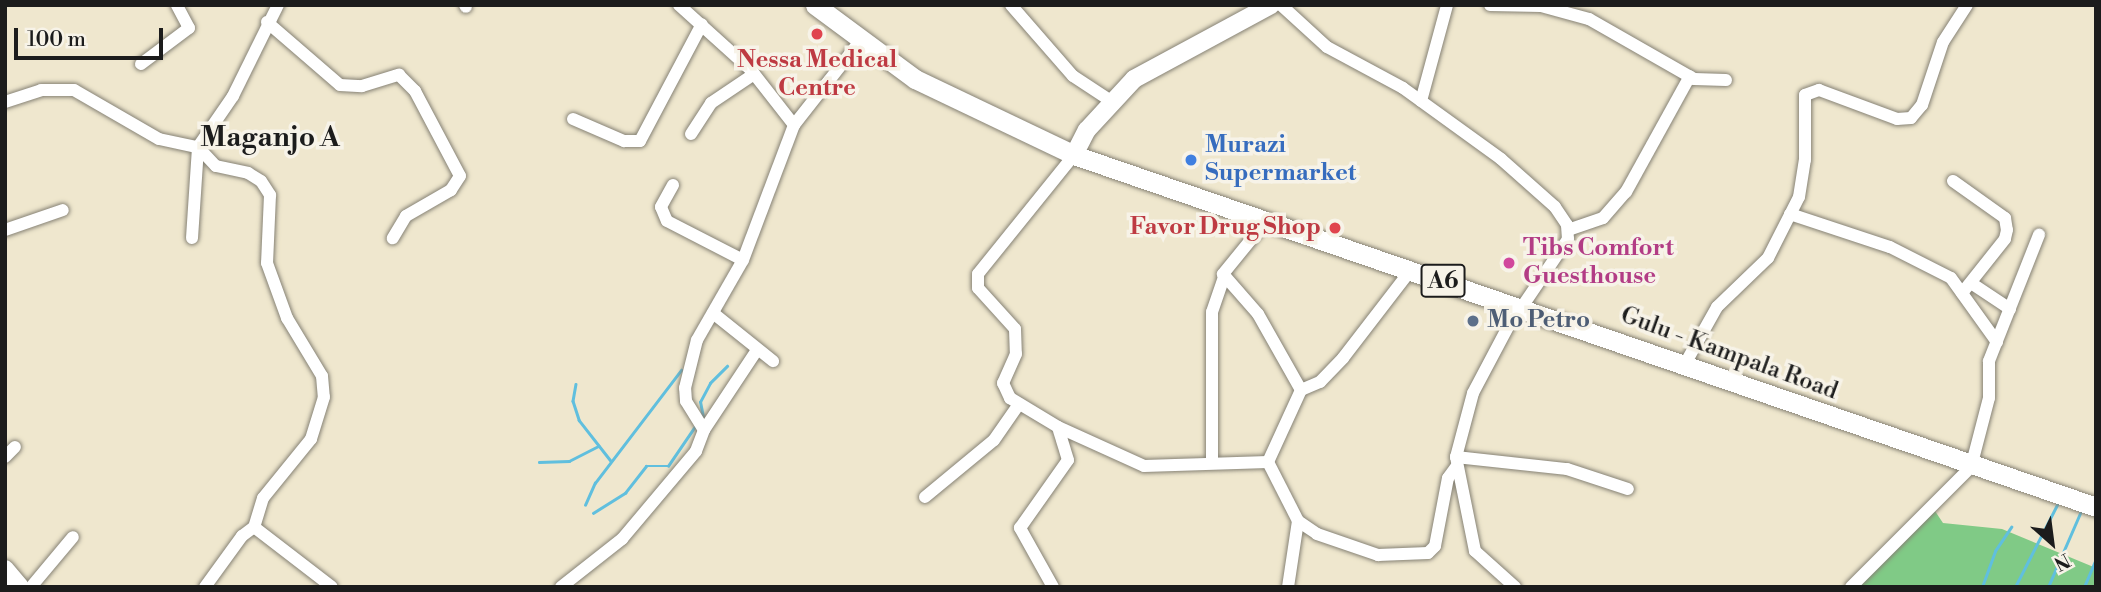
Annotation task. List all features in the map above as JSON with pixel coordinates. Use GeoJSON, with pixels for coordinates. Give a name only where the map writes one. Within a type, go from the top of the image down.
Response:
{"type":"FeatureCollection","features":[{"type":"Feature","properties":{"kind":"main road","name":"Gulu - Kampala Road"},"geometry":{"type":"LineString","coordinates":[[816,5],[860,41],[936,90],[1074,155],[1410,271],[1520,306],[1971,467],[2096,507]]}},
{"type":"Feature","properties":{"kind":"street"},"geometry":{"type":"LineString","coordinates":[[141,64],[189,28],[177,5]]}},
{"type":"Feature","properties":{"kind":"street"},"geometry":{"type":"LineString","coordinates":[[192,238],[198,147],[233,96],[267,22],[278,5]]}},
{"type":"Feature","properties":{"kind":"street"},"geometry":{"type":"LineString","coordinates":[[679,5],[754,74],[794,125]]}},
{"type":"Feature","properties":{"kind":"street"},"geometry":{"type":"LineString","coordinates":[[1011,5],[1073,76],[1111,102]]}},
{"type":"Feature","properties":{"kind":"street"},"geometry":{"type":"LineString","coordinates":[[1268,462],[1144,466],[1058,427],[1019,404],[1010,398],[1003,383],[1016,354],[1015,328],[978,288],[978,274],[1074,155],[1111,102],[1156,63],[1270,5]]}},
{"type":"Feature","properties":{"kind":"street"},"geometry":{"type":"LineString","coordinates":[[1268,462],[1298,521],[1317,534],[1378,555],[1428,553],[1435,546],[1445,489],[1456,462],[1473,393],[1520,306],[1568,239],[1568,230],[1555,207],[1524,178],[1421,101],[1327,47],[1281,5]]}},
{"type":"Feature","properties":{"kind":"street"},"geometry":{"type":"LineString","coordinates":[[1421,101],[1447,5]]}},
{"type":"Feature","properties":{"kind":"street"},"geometry":{"type":"LineString","coordinates":[[1490,5],[1541,6],[1589,19],[1690,76],[1726,80]]}},
{"type":"Feature","properties":{"kind":"street"},"geometry":{"type":"LineString","coordinates":[[1685,364],[1713,313],[1768,258],[1790,214],[1803,179],[1808,92],[1819,90],[1897,119],[1911,118],[1922,104],[1943,42],[1967,5]]}},
{"type":"Feature","properties":{"kind":"street"},"geometry":{"type":"LineString","coordinates":[[267,22],[340,85],[362,86],[399,75],[415,91],[460,180],[406,216],[393,238]]}},
{"type":"Feature","properties":{"kind":"street"},"geometry":{"type":"LineString","coordinates":[[573,119],[624,142],[640,141],[702,24]]}},
{"type":"Feature","properties":{"kind":"street"},"geometry":{"type":"LineString","coordinates":[[704,430],[686,401],[685,388],[697,340],[743,260],[794,125],[860,41]]}},
{"type":"Feature","properties":{"kind":"street"},"geometry":{"type":"LineString","coordinates":[[691,134],[711,103],[754,74]]}},
{"type":"Feature","properties":{"kind":"street"},"geometry":{"type":"LineString","coordinates":[[1568,230],[1603,218],[1626,192],[1690,76]]}},
{"type":"Feature","properties":{"kind":"street"},"geometry":{"type":"LineString","coordinates":[[5,102],[41,90],[74,90],[159,139],[198,147],[216,166],[248,173],[266,188],[270,205],[264,240],[270,275],[287,318],[322,376],[324,389],[311,439],[263,498],[254,527],[242,536],[205,587]]}},
{"type":"Feature","properties":{"kind":"street"},"geometry":{"type":"LineString","coordinates":[[1953,181],[2005,218],[2005,239],[1962,293]]}},
{"type":"Feature","properties":{"kind":"street"},"geometry":{"type":"LineString","coordinates":[[673,186],[661,207],[667,221],[743,260]]}},
{"type":"Feature","properties":{"kind":"street"},"geometry":{"type":"LineString","coordinates":[[5,230],[63,210]]}},
{"type":"Feature","properties":{"kind":"street"},"geometry":{"type":"LineString","coordinates":[[1790,214],[1890,247],[1951,278],[1997,342]]}},
{"type":"Feature","properties":{"kind":"street"},"geometry":{"type":"LineString","coordinates":[[1212,463],[1212,312],[1224,277],[1267,220]]}},
{"type":"Feature","properties":{"kind":"street"},"geometry":{"type":"LineString","coordinates":[[1851,587],[1971,467],[1989,398],[1989,361],[2039,235]]}},
{"type":"Feature","properties":{"kind":"street"},"geometry":{"type":"LineString","coordinates":[[1268,462],[1301,390],[1320,382],[1343,358],[1410,271]]}},
{"type":"Feature","properties":{"kind":"street"},"geometry":{"type":"LineString","coordinates":[[1224,277],[1258,314],[1301,390]]}},
{"type":"Feature","properties":{"kind":"street"},"geometry":{"type":"LineString","coordinates":[[1971,282],[2010,309]]}},
{"type":"Feature","properties":{"kind":"street"},"geometry":{"type":"LineString","coordinates":[[713,313],[757,351],[773,361]]}},
{"type":"Feature","properties":{"kind":"street"},"geometry":{"type":"LineString","coordinates":[[561,587],[622,539],[696,451],[704,430],[745,374],[757,351]]}},
{"type":"Feature","properties":{"kind":"street"},"geometry":{"type":"LineString","coordinates":[[925,497],[994,440],[1019,404]]}},
{"type":"Feature","properties":{"kind":"street"},"geometry":{"type":"LineString","coordinates":[[1053,587],[1020,528],[1068,460],[1058,427]]}},
{"type":"Feature","properties":{"kind":"street"},"geometry":{"type":"LineString","coordinates":[[5,457],[15,447]]}},
{"type":"Feature","properties":{"kind":"street"},"geometry":{"type":"LineString","coordinates":[[1456,462],[1567,469],[1628,489]]}},
{"type":"Feature","properties":{"kind":"street"},"geometry":{"type":"LineString","coordinates":[[1456,462],[1475,551],[1515,587]]}},
{"type":"Feature","properties":{"kind":"street"},"geometry":{"type":"LineString","coordinates":[[1288,587],[1298,521]]}},
{"type":"Feature","properties":{"kind":"street"},"geometry":{"type":"LineString","coordinates":[[254,527],[332,587]]}},
{"type":"Feature","properties":{"kind":"street"},"geometry":{"type":"LineString","coordinates":[[31,587],[73,537]]}},
{"type":"Feature","properties":{"kind":"street"},"geometry":{"type":"LineString","coordinates":[[5,569],[20,587]]}},
{"type":"Feature","properties":{"kind":"green space"},"geometry":{"type":"Polygon","coordinates":[[[1933,508],[1943,523],[2002,529],[2096,568],[2096,587],[1856,587],[1933,508]]]}},
{"type":"Feature","properties":{"kind":"waterway"},"geometry":{"type":"LineString","coordinates":[[703,417],[700,402],[710,383],[727,366]]}},
{"type":"Feature","properties":{"kind":"waterway"},"geometry":{"type":"LineString","coordinates":[[585,505],[595,483],[681,370]]}},
{"type":"Feature","properties":{"kind":"waterway"},"geometry":{"type":"LineString","coordinates":[[576,384],[573,401],[579,420],[611,461]]}},
{"type":"Feature","properties":{"kind":"waterway"},"geometry":{"type":"LineString","coordinates":[[593,513],[625,493],[646,466],[668,466],[696,425]]}},
{"type":"Feature","properties":{"kind":"waterway"},"geometry":{"type":"LineString","coordinates":[[539,462],[569,461],[598,446]]}},
{"type":"Feature","properties":{"kind":"waterway"},"geometry":{"type":"LineString","coordinates":[[2015,587],[2058,503]]}},
{"type":"Feature","properties":{"kind":"waterway"},"geometry":{"type":"LineString","coordinates":[[2048,587],[2081,511]]}},
{"type":"Feature","properties":{"kind":"waterway"},"geometry":{"type":"LineString","coordinates":[[1982,587],[1995,551],[2011,527]]}},
{"type":"Feature","properties":{"kind":"waterway"},"geometry":{"type":"LineString","coordinates":[[2084,587],[2096,559]]}},
{"type":"Feature","properties":{"kind":"place","name":"Nessa Medical Centre"},"geometry":{"type":"Point","coordinates":[817,34]}},
{"type":"Feature","properties":{"kind":"place","name":"Murazi Supermarket"},"geometry":{"type":"Point","coordinates":[1191,160]}},
{"type":"Feature","properties":{"kind":"place","name":"Favor Drug Shop"},"geometry":{"type":"Point","coordinates":[1335,228]}},
{"type":"Feature","properties":{"kind":"place","name":"Tibs Comfort Guesthouse"},"geometry":{"type":"Point","coordinates":[1509,263]}},
{"type":"Feature","properties":{"kind":"place","name":"Mo Petro"},"geometry":{"type":"Point","coordinates":[1473,321]}},
{"type":"Feature","properties":{"kind":"district","name":"Maganjo A"},"geometry":{"type":"Point","coordinates":[270,138]}}]}
